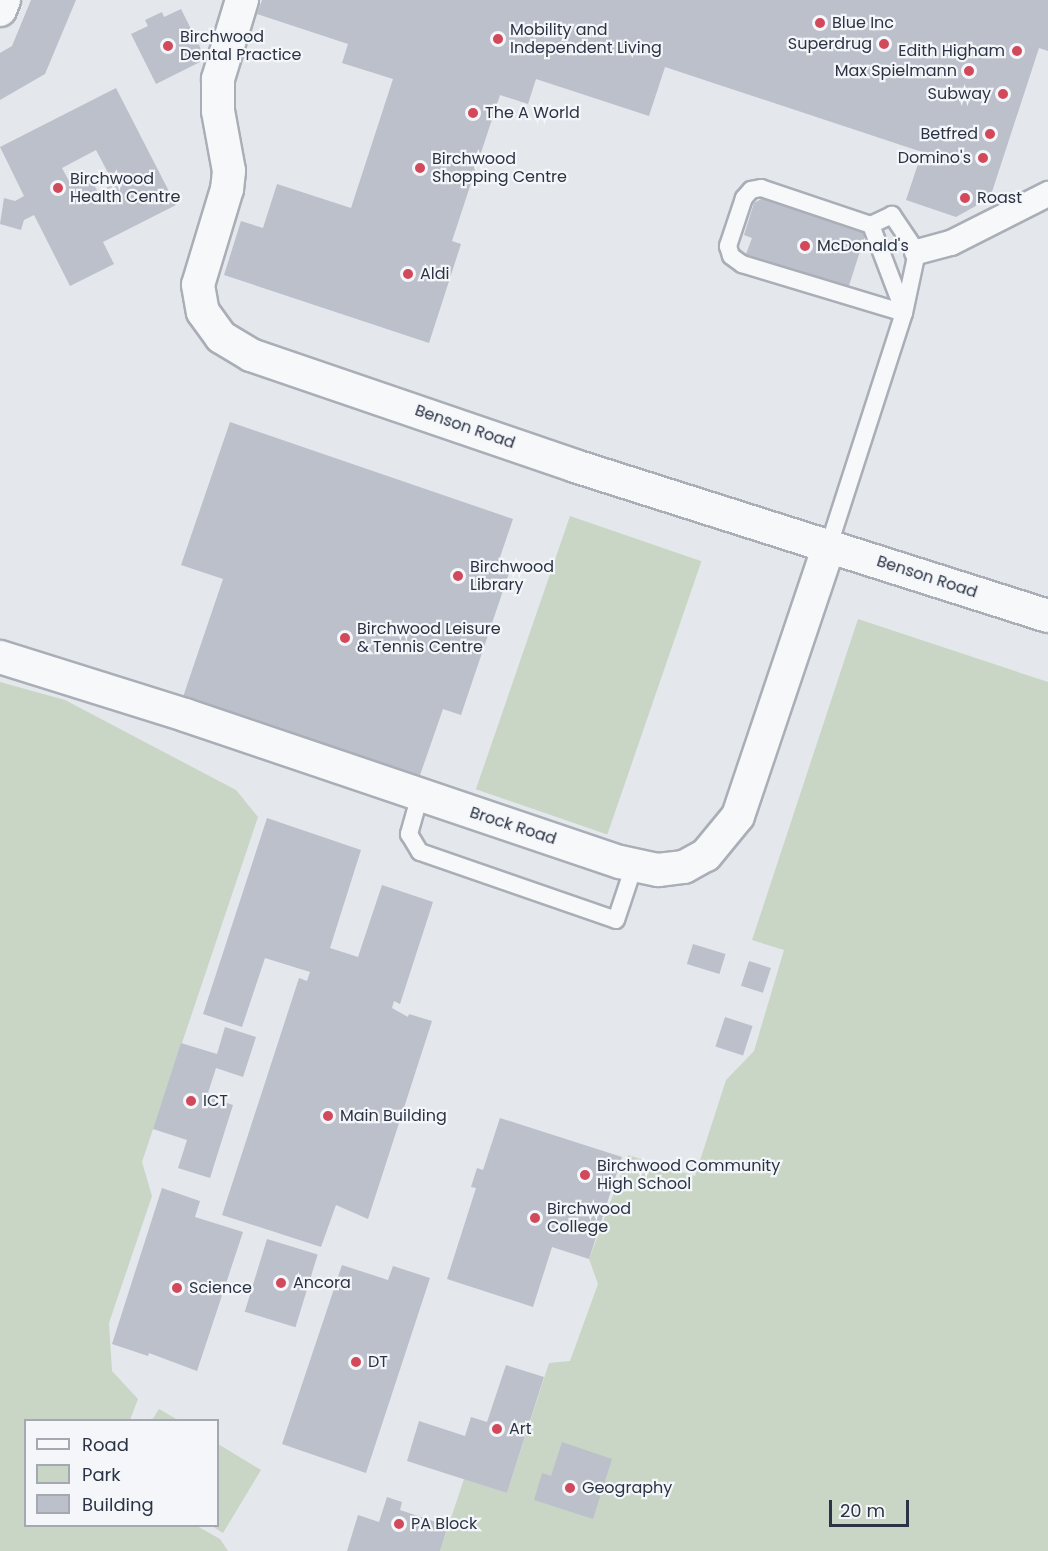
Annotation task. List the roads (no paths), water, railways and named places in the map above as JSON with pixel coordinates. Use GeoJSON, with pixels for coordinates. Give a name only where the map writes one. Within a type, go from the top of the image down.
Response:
{"type":"FeatureCollection","features":[{"type":"Feature","properties":{"kind":"street"},"geometry":{"type":"LineString","coordinates":[[0,10],[4,0]]}},
{"type":"Feature","properties":{"kind":"street","name":"Benson Road"},"geometry":{"type":"LineString","coordinates":[[242,0],[218,86],[229,171],[227,189],[198,285],[203,312],[221,337],[252,355],[575,466],[829,544],[1048,616]]}},
{"type":"Feature","properties":{"kind":"street"},"geometry":{"type":"LineString","coordinates":[[917,252],[951,243],[1048,194]]}},
{"type":"Feature","properties":{"kind":"street","name":"Brock Road"},"geometry":{"type":"LineString","coordinates":[[0,657],[185,715],[634,866],[658,870],[684,867],[706,855],[738,816],[829,544]]}},
{"type":"Feature","properties":{"kind":"lane"},"geometry":{"type":"LineString","coordinates":[[829,544],[904,313],[917,252],[892,215],[871,225],[761,188],[751,190],[744,198],[728,246],[731,256],[742,264],[904,313]]}},
{"type":"Feature","properties":{"kind":"lane"},"geometry":{"type":"LineString","coordinates":[[871,225],[904,313]]}},
{"type":"Feature","properties":{"kind":"lane"},"geometry":{"type":"LineString","coordinates":[[420,795],[409,834],[420,852],[616,920],[634,866]]}},
{"type":"Feature","properties":{"kind":"place","name":"Blue Inc"},"geometry":{"type":"Point","coordinates":[820,23]}},
{"type":"Feature","properties":{"kind":"place","name":"Mobility and Independent Living"},"geometry":{"type":"Point","coordinates":[498,39]}},
{"type":"Feature","properties":{"kind":"place","name":"Superdrug"},"geometry":{"type":"Point","coordinates":[884,44]}},
{"type":"Feature","properties":{"kind":"place","name":"Birchwood Dental Practice"},"geometry":{"type":"Point","coordinates":[168,46]}},
{"type":"Feature","properties":{"kind":"place","name":"Edith Higham"},"geometry":{"type":"Point","coordinates":[1017,51]}},
{"type":"Feature","properties":{"kind":"place","name":"Max Spielmann"},"geometry":{"type":"Point","coordinates":[969,71]}},
{"type":"Feature","properties":{"kind":"place","name":"Subway"},"geometry":{"type":"Point","coordinates":[1003,94]}},
{"type":"Feature","properties":{"kind":"place","name":"The A World"},"geometry":{"type":"Point","coordinates":[473,113]}},
{"type":"Feature","properties":{"kind":"place","name":"Betfred"},"geometry":{"type":"Point","coordinates":[990,134]}},
{"type":"Feature","properties":{"kind":"place","name":"Domino's"},"geometry":{"type":"Point","coordinates":[983,158]}},
{"type":"Feature","properties":{"kind":"place","name":"Birchwood Shopping Centre"},"geometry":{"type":"Point","coordinates":[420,168]}},
{"type":"Feature","properties":{"kind":"place","name":"Birchwood Health Centre"},"geometry":{"type":"Point","coordinates":[58,188]}},
{"type":"Feature","properties":{"kind":"place","name":"Roast"},"geometry":{"type":"Point","coordinates":[965,198]}},
{"type":"Feature","properties":{"kind":"place","name":"McDonald's"},"geometry":{"type":"Point","coordinates":[805,246]}},
{"type":"Feature","properties":{"kind":"place","name":"Aldi"},"geometry":{"type":"Point","coordinates":[408,274]}},
{"type":"Feature","properties":{"kind":"place","name":"Birchwood Library"},"geometry":{"type":"Point","coordinates":[458,576]}},
{"type":"Feature","properties":{"kind":"place","name":"Birchwood Leisure & Tennis Centre"},"geometry":{"type":"Point","coordinates":[345,638]}},
{"type":"Feature","properties":{"kind":"place","name":"ICT"},"geometry":{"type":"Point","coordinates":[191,1101]}},
{"type":"Feature","properties":{"kind":"place","name":"Main Building"},"geometry":{"type":"Point","coordinates":[328,1116]}},
{"type":"Feature","properties":{"kind":"place","name":"Birchwood Community High School"},"geometry":{"type":"Point","coordinates":[585,1175]}},
{"type":"Feature","properties":{"kind":"place","name":"Birchwood College"},"geometry":{"type":"Point","coordinates":[535,1218]}},
{"type":"Feature","properties":{"kind":"place","name":"Ancora"},"geometry":{"type":"Point","coordinates":[281,1283]}},
{"type":"Feature","properties":{"kind":"place","name":"Science"},"geometry":{"type":"Point","coordinates":[177,1288]}},
{"type":"Feature","properties":{"kind":"place","name":"DT"},"geometry":{"type":"Point","coordinates":[356,1362]}},
{"type":"Feature","properties":{"kind":"place","name":"Art"},"geometry":{"type":"Point","coordinates":[497,1429]}},
{"type":"Feature","properties":{"kind":"place","name":"Geography"},"geometry":{"type":"Point","coordinates":[570,1488]}},
{"type":"Feature","properties":{"kind":"place","name":"PA Block"},"geometry":{"type":"Point","coordinates":[399,1524]}}]}
